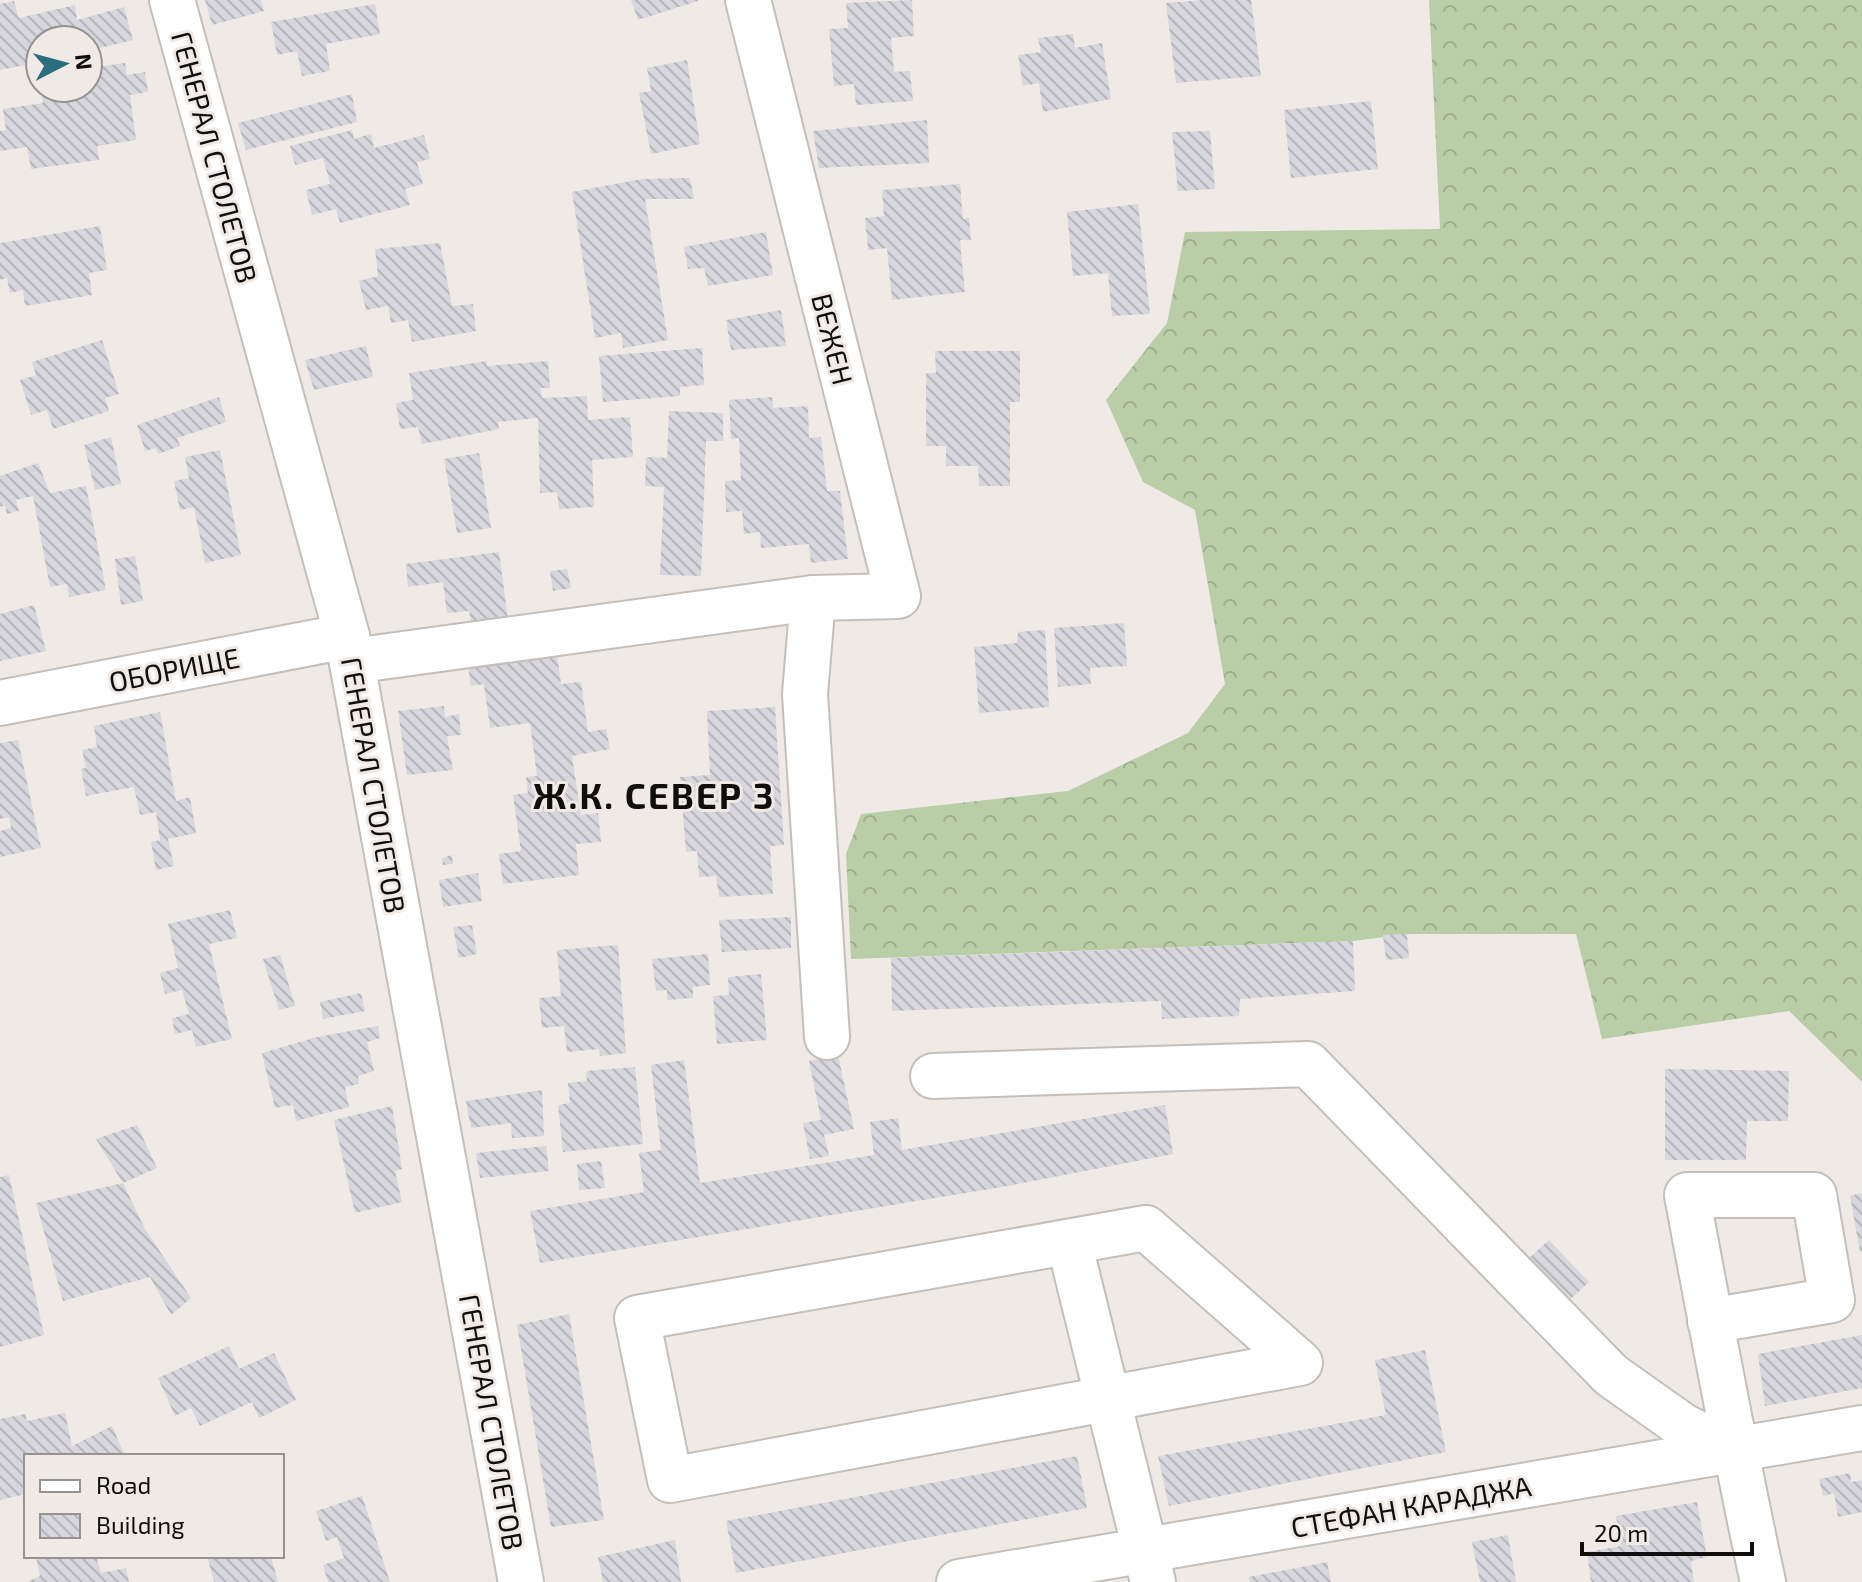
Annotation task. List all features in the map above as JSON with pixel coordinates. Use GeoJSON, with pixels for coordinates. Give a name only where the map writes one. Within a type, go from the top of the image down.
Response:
{"type":"FeatureCollection","features":[{"type":"Feature","properties":{"kind":"street","name":"ГЕНЕРАЛ СТОЛЕТОВ"},"geometry":{"type":"LineString","coordinates":[[172,0],[350,648],[521,1582]]}},
{"type":"Feature","properties":{"kind":"street","name":"ВЕЖЕН"},"geometry":{"type":"LineString","coordinates":[[350,648],[813,598],[898,596],[748,0]]}},
{"type":"Feature","properties":{"kind":"street"},"geometry":{"type":"LineString","coordinates":[[813,598],[805,694],[827,1037]]}},
{"type":"Feature","properties":{"kind":"street","name":"ОБОРИЩЕ"},"geometry":{"type":"LineString","coordinates":[[0,703],[350,648]]}},
{"type":"Feature","properties":{"kind":"street"},"geometry":{"type":"LineString","coordinates":[[933,1076],[1308,1064],[1611,1375],[1683,1426],[1735,1452]]}},
{"type":"Feature","properties":{"kind":"street"},"geometry":{"type":"LineString","coordinates":[[1146,1228],[1300,1363],[1109,1401],[670,1480],[637,1318],[1069,1242],[1146,1228]]}},
{"type":"Feature","properties":{"kind":"street"},"geometry":{"type":"LineString","coordinates":[[1069,1242],[1150,1566]]}},
{"type":"Feature","properties":{"kind":"street"},"geometry":{"type":"LineString","coordinates":[[1710,1321],[1763,1582]]}},
{"type":"Feature","properties":{"kind":"street","name":"СТЕФАН КАРАДЖА"},"geometry":{"type":"LineString","coordinates":[[959,1582],[1150,1566],[1862,1428]]}},
{"type":"Feature","properties":{"kind":"green space"},"geometry":{"type":"Polygon","coordinates":[[[1429,0],[1862,0],[1862,1082],[1789,1011],[1602,1039],[1576,934],[1408,934],[1353,941],[851,959],[846,854],[861,814],[1068,791],[1188,733],[1225,684],[1195,510],[1143,482],[1106,400],[1167,323],[1185,232],[1440,229],[1429,0]]]}},
{"type":"Feature","properties":{"kind":"building"},"geometry":{"type":"Polygon","coordinates":[[[205,0],[261,0],[264,11],[212,25],[205,0]]]}},
{"type":"Feature","properties":{"kind":"building"},"geometry":{"type":"Polygon","coordinates":[[[631,0],[698,0],[698,1],[638,20],[631,0]]]}},
{"type":"Feature","properties":{"kind":"building"},"geometry":{"type":"Polygon","coordinates":[[[912,0],[914,36],[891,38],[894,72],[910,71],[913,101],[856,105],[854,84],[834,86],[829,29],[848,28],[846,3],[912,0]]]}},
{"type":"Feature","properties":{"kind":"building"},"geometry":{"type":"Polygon","coordinates":[[[1251,0],[1261,76],[1176,83],[1166,3],[1251,0]]]}},
{"type":"Feature","properties":{"kind":"building"},"geometry":{"type":"Polygon","coordinates":[[[14,1],[19,18],[75,5],[77,20],[124,7],[133,40],[104,47],[104,24],[24,24],[24,65],[0,70],[0,4],[14,1]]]}},
{"type":"Feature","properties":{"kind":"building"},"geometry":{"type":"Polygon","coordinates":[[[375,4],[380,34],[326,44],[330,71],[302,76],[297,51],[277,55],[271,22],[375,4]]]}},
{"type":"Feature","properties":{"kind":"building"},"geometry":{"type":"Polygon","coordinates":[[[1073,34],[1075,48],[1102,43],[1111,99],[1043,112],[1039,83],[1023,86],[1018,55],[1041,52],[1038,38],[1073,34]]]}},
{"type":"Feature","properties":{"kind":"building"},"geometry":{"type":"Polygon","coordinates":[[[687,60],[700,144],[651,154],[639,93],[651,91],[647,68],[687,60]]]}},
{"type":"Feature","properties":{"kind":"building"},"geometry":{"type":"Polygon","coordinates":[[[125,63],[127,75],[145,72],[148,92],[130,95],[136,140],[97,146],[99,160],[31,169],[27,147],[0,151],[0,131],[6,130],[3,109],[36,104],[104,104],[104,66],[125,63]]]}},
{"type":"Feature","properties":{"kind":"building"},"geometry":{"type":"Polygon","coordinates":[[[352,94],[357,122],[246,150],[238,123],[352,94]]]}},
{"type":"Feature","properties":{"kind":"building"},"geometry":{"type":"Polygon","coordinates":[[[1371,101],[1378,169],[1291,178],[1284,110],[1371,101]]]}},
{"type":"Feature","properties":{"kind":"building"},"geometry":{"type":"Polygon","coordinates":[[[927,120],[929,163],[819,168],[813,131],[927,120]]]}},
{"type":"Feature","properties":{"kind":"building"},"geometry":{"type":"Polygon","coordinates":[[[352,130],[354,139],[371,134],[374,148],[424,135],[430,159],[417,162],[423,184],[405,189],[410,205],[340,223],[336,209],[312,215],[306,190],[330,184],[323,158],[295,165],[290,146],[352,130]]]}},
{"type":"Feature","properties":{"kind":"building"},"geometry":{"type":"Polygon","coordinates":[[[1210,131],[1215,189],[1178,191],[1172,132],[1210,131]]]}},
{"type":"Feature","properties":{"kind":"building"},"geometry":{"type":"Polygon","coordinates":[[[690,178],[694,199],[645,199],[668,340],[623,348],[621,333],[595,338],[572,192],[642,179],[690,178]]]}},
{"type":"Feature","properties":{"kind":"building"},"geometry":{"type":"Polygon","coordinates":[[[960,184],[963,219],[969,218],[971,240],[960,240],[965,292],[892,300],[887,248],[868,250],[865,218],[884,216],[882,190],[960,184]]]}},
{"type":"Feature","properties":{"kind":"building"},"geometry":{"type":"Polygon","coordinates":[[[1138,204],[1150,314],[1112,316],[1108,273],[1073,276],[1067,212],[1138,204]]]}},
{"type":"Feature","properties":{"kind":"building"},"geometry":{"type":"Polygon","coordinates":[[[100,226],[107,270],[89,273],[92,295],[25,306],[23,290],[10,293],[7,278],[0,280],[0,243],[100,226]]]}},
{"type":"Feature","properties":{"kind":"building"},"geometry":{"type":"Polygon","coordinates":[[[766,232],[773,275],[708,286],[704,268],[688,269],[684,247],[766,232]]]}},
{"type":"Feature","properties":{"kind":"building"},"geometry":{"type":"Polygon","coordinates":[[[440,243],[452,306],[473,304],[476,331],[412,342],[408,320],[391,323],[388,306],[366,310],[359,281],[378,276],[375,249],[440,243]]]}},
{"type":"Feature","properties":{"kind":"building"},"geometry":{"type":"Polygon","coordinates":[[[781,310],[786,346],[731,350],[726,320],[781,310]]]}},
{"type":"Feature","properties":{"kind":"building"},"geometry":{"type":"Polygon","coordinates":[[[102,340],[119,394],[105,398],[109,411],[53,429],[47,410],[31,415],[20,380],[36,375],[32,362],[102,340]]]}},
{"type":"Feature","properties":{"kind":"building"},"geometry":{"type":"Polygon","coordinates":[[[366,346],[373,377],[314,390],[305,360],[366,346]]]}},
{"type":"Feature","properties":{"kind":"building"},"geometry":{"type":"Polygon","coordinates":[[[702,348],[704,385],[680,387],[680,396],[603,402],[599,356],[702,348]]]}},
{"type":"Feature","properties":{"kind":"building"},"geometry":{"type":"Polygon","coordinates":[[[935,351],[1020,351],[1020,402],[1010,402],[1010,486],[979,486],[978,466],[946,466],[946,446],[926,446],[926,373],[936,373],[935,351]]]}},
{"type":"Feature","properties":{"kind":"building"},"geometry":{"type":"Polygon","coordinates":[[[487,361],[487,366],[548,361],[550,388],[540,388],[542,398],[587,396],[588,420],[630,417],[633,457],[592,460],[594,507],[559,509],[557,492],[540,493],[538,418],[498,422],[499,429],[422,444],[418,427],[400,429],[396,403],[413,400],[409,373],[487,361]]]}},
{"type":"Feature","properties":{"kind":"building"},"geometry":{"type":"Polygon","coordinates":[[[219,397],[226,422],[177,438],[180,446],[158,454],[156,448],[145,451],[137,425],[219,397]]]}},
{"type":"Feature","properties":{"kind":"building"},"geometry":{"type":"Polygon","coordinates":[[[772,397],[773,408],[808,406],[809,438],[821,437],[827,491],[840,491],[848,559],[811,563],[809,544],[761,548],[760,532],[744,534],[742,511],[726,512],[725,481],[741,480],[739,438],[731,439],[729,400],[772,397]]]}},
{"type":"Feature","properties":{"kind":"building"},"geometry":{"type":"Polygon","coordinates":[[[669,411],[723,413],[723,441],[706,441],[701,576],[660,575],[664,487],[645,486],[646,457],[667,458],[669,411]]]}},
{"type":"Feature","properties":{"kind":"building"},"geometry":{"type":"Polygon","coordinates":[[[111,437],[121,484],[95,490],[84,445],[111,437]]]}},
{"type":"Feature","properties":{"kind":"building"},"geometry":{"type":"Polygon","coordinates":[[[220,450],[241,555],[205,563],[194,507],[180,510],[174,481],[189,478],[185,457],[220,450]]]}},
{"type":"Feature","properties":{"kind":"building"},"geometry":{"type":"Polygon","coordinates":[[[479,453],[491,528],[457,533],[444,459],[479,453]]]}},
{"type":"Feature","properties":{"kind":"building"},"geometry":{"type":"Polygon","coordinates":[[[38,463],[50,493],[86,486],[106,590],[69,597],[67,584],[50,587],[33,496],[16,500],[19,511],[7,514],[5,505],[0,507],[0,476],[38,463]]]}},
{"type":"Feature","properties":{"kind":"building"},"geometry":{"type":"Polygon","coordinates":[[[499,552],[508,620],[472,625],[469,611],[447,613],[443,582],[408,587],[406,564],[499,552]]]}},
{"type":"Feature","properties":{"kind":"building"},"geometry":{"type":"Polygon","coordinates":[[[135,556],[143,601],[121,605],[115,559],[135,556]]]}},
{"type":"Feature","properties":{"kind":"building"},"geometry":{"type":"Polygon","coordinates":[[[567,569],[571,588],[553,591],[550,571],[567,569]]]}},
{"type":"Feature","properties":{"kind":"building"},"geometry":{"type":"Polygon","coordinates":[[[34,605],[46,651],[0,661],[0,614],[34,605]]]}},
{"type":"Feature","properties":{"kind":"building"},"geometry":{"type":"Polygon","coordinates":[[[1124,623],[1127,666],[1090,668],[1091,684],[1058,687],[1054,628],[1124,623]]]}},
{"type":"Feature","properties":{"kind":"building"},"geometry":{"type":"Polygon","coordinates":[[[1045,630],[1049,707],[979,713],[974,647],[1017,643],[1018,632],[1045,630]]]}},
{"type":"Feature","properties":{"kind":"building"},"geometry":{"type":"Polygon","coordinates":[[[556,646],[561,684],[581,682],[588,732],[606,729],[610,749],[572,756],[581,815],[598,813],[601,842],[576,844],[579,875],[503,884],[499,854],[521,851],[513,795],[528,793],[526,777],[537,776],[530,723],[490,728],[484,684],[471,686],[467,658],[556,646]]]}},
{"type":"Feature","properties":{"kind":"building"},"geometry":{"type":"Polygon","coordinates":[[[444,706],[445,717],[459,714],[461,735],[447,736],[453,770],[407,775],[398,711],[444,706]]]}},
{"type":"Feature","properties":{"kind":"building"},"geometry":{"type":"Polygon","coordinates":[[[775,707],[784,845],[770,846],[773,894],[719,897],[716,876],[699,877],[697,851],[686,852],[680,777],[710,775],[707,711],[775,707]]]}},
{"type":"Feature","properties":{"kind":"building"},"geometry":{"type":"Polygon","coordinates":[[[160,712],[176,801],[190,797],[196,833],[168,839],[174,866],[156,870],[151,842],[160,840],[156,812],[140,815],[134,787],[86,796],[81,769],[86,768],[82,750],[97,747],[94,726],[160,712]]]}},
{"type":"Feature","properties":{"kind":"building"},"geometry":{"type":"Polygon","coordinates":[[[18,740],[41,848],[0,857],[0,831],[11,828],[9,817],[0,819],[0,743],[18,740]]]}},
{"type":"Feature","properties":{"kind":"building"},"geometry":{"type":"Polygon","coordinates":[[[452,855],[453,864],[443,865],[442,858],[452,855]]]}},
{"type":"Feature","properties":{"kind":"building"},"geometry":{"type":"Polygon","coordinates":[[[478,873],[482,901],[443,907],[439,880],[478,873]]]}},
{"type":"Feature","properties":{"kind":"building"},"geometry":{"type":"Polygon","coordinates":[[[230,910],[237,938],[209,944],[232,1039],[196,1047],[192,1030],[175,1034],[172,1018],[189,1014],[182,990],[165,994],[160,973],[178,968],[168,924],[230,910]]]}},
{"type":"Feature","properties":{"kind":"building"},"geometry":{"type":"Polygon","coordinates":[[[791,917],[791,948],[722,952],[719,920],[791,917]]]}},
{"type":"Feature","properties":{"kind":"building"},"geometry":{"type":"Polygon","coordinates":[[[472,925],[477,954],[459,958],[453,927],[472,925]]]}},
{"type":"Feature","properties":{"kind":"building"},"geometry":{"type":"Polygon","coordinates":[[[1407,934],[1409,958],[1386,960],[1383,935],[1407,934]]]}},
{"type":"Feature","properties":{"kind":"building"},"geometry":{"type":"Polygon","coordinates":[[[1353,941],[1355,991],[1240,999],[1239,1016],[1162,1019],[1161,1001],[892,1011],[891,958],[1353,941]]]}},
{"type":"Feature","properties":{"kind":"building"},"geometry":{"type":"Polygon","coordinates":[[[618,945],[626,1053],[600,1056],[599,1049],[567,1052],[564,1026],[542,1028],[539,998],[561,996],[557,950],[618,945]]]}},
{"type":"Feature","properties":{"kind":"building"},"geometry":{"type":"Polygon","coordinates":[[[708,954],[710,985],[693,987],[693,998],[667,1000],[667,990],[656,991],[652,959],[708,954]]]}},
{"type":"Feature","properties":{"kind":"building"},"geometry":{"type":"Polygon","coordinates":[[[280,955],[295,1006],[279,1010],[263,959],[280,955]]]}},
{"type":"Feature","properties":{"kind":"building"},"geometry":{"type":"Polygon","coordinates":[[[761,974],[767,1040],[717,1044],[713,996],[729,995],[728,977],[761,974]]]}},
{"type":"Feature","properties":{"kind":"building"},"geometry":{"type":"Polygon","coordinates":[[[361,993],[365,1011],[323,1019],[320,1002],[361,993]]]}},
{"type":"Feature","properties":{"kind":"building"},"geometry":{"type":"Polygon","coordinates":[[[378,1026],[380,1038],[367,1042],[374,1071],[358,1076],[359,1084],[345,1087],[349,1107],[296,1121],[293,1105],[275,1108],[262,1053],[317,1037],[378,1026]]]}},
{"type":"Feature","properties":{"kind":"building"},"geometry":{"type":"Polygon","coordinates":[[[838,1055],[854,1129],[824,1135],[829,1156],[810,1159],[803,1123],[821,1120],[809,1061],[838,1055]]]}},
{"type":"Feature","properties":{"kind":"building"},"geometry":{"type":"Polygon","coordinates":[[[684,1060],[700,1183],[874,1155],[870,1122],[898,1118],[902,1150],[1165,1105],[1173,1154],[1002,1187],[540,1263],[530,1211],[644,1192],[639,1153],[661,1150],[651,1065],[684,1060]]]}},
{"type":"Feature","properties":{"kind":"building"},"geometry":{"type":"Polygon","coordinates":[[[635,1067],[643,1144],[563,1152],[558,1105],[570,1103],[568,1083],[587,1081],[586,1071],[635,1067]]]}},
{"type":"Feature","properties":{"kind":"building"},"geometry":{"type":"Polygon","coordinates":[[[1665,1069],[1789,1071],[1788,1121],[1747,1121],[1746,1160],[1665,1160],[1665,1069]]]}},
{"type":"Feature","properties":{"kind":"building"},"geometry":{"type":"Polygon","coordinates":[[[542,1090],[544,1136],[512,1138],[511,1123],[471,1128],[466,1101],[542,1090]]]}},
{"type":"Feature","properties":{"kind":"building"},"geometry":{"type":"Polygon","coordinates":[[[392,1106],[402,1169],[395,1171],[402,1202],[355,1213],[334,1120],[392,1106]]]}},
{"type":"Feature","properties":{"kind":"building"},"geometry":{"type":"Polygon","coordinates":[[[137,1125],[157,1168],[123,1183],[96,1139],[137,1125]]]}},
{"type":"Feature","properties":{"kind":"building"},"geometry":{"type":"Polygon","coordinates":[[[546,1146],[549,1171],[480,1178],[476,1153],[546,1146]]]}},
{"type":"Feature","properties":{"kind":"building"},"geometry":{"type":"Polygon","coordinates":[[[601,1161],[605,1188],[579,1190],[577,1164],[601,1161]]]}},
{"type":"Feature","properties":{"kind":"building"},"geometry":{"type":"Polygon","coordinates":[[[9,1175],[44,1335],[0,1347],[0,1177],[9,1175]]]}},
{"type":"Feature","properties":{"kind":"building"},"geometry":{"type":"Polygon","coordinates":[[[123,1183],[145,1229],[191,1298],[171,1315],[150,1277],[63,1301],[36,1203],[123,1183]]]}},
{"type":"Feature","properties":{"kind":"building"},"geometry":{"type":"Polygon","coordinates":[[[1862,1193],[1862,1252],[1860,1252],[1850,1196],[1862,1193]]]}},
{"type":"Feature","properties":{"kind":"building"},"geometry":{"type":"Polygon","coordinates":[[[1549,1240],[1589,1282],[1563,1306],[1523,1264],[1549,1240]]]}},
{"type":"Feature","properties":{"kind":"building"},"geometry":{"type":"Polygon","coordinates":[[[569,1314],[604,1520],[551,1527],[517,1325],[569,1314]]]}},
{"type":"Feature","properties":{"kind":"building"},"geometry":{"type":"Polygon","coordinates":[[[1862,1335],[1862,1388],[1765,1406],[1758,1354],[1862,1335]]]}},
{"type":"Feature","properties":{"kind":"building"},"geometry":{"type":"Polygon","coordinates":[[[229,1346],[239,1369],[274,1353],[296,1400],[259,1418],[252,1402],[200,1426],[191,1408],[175,1416],[158,1378],[229,1346]]]}},
{"type":"Feature","properties":{"kind":"building"},"geometry":{"type":"Polygon","coordinates":[[[1425,1350],[1446,1452],[1169,1506],[1158,1456],[1386,1415],[1375,1360],[1425,1350]]]}},
{"type":"Feature","properties":{"kind":"building"},"geometry":{"type":"Polygon","coordinates":[[[65,1413],[72,1446],[112,1426],[124,1454],[24,1454],[24,1494],[0,1500],[0,1419],[25,1414],[27,1421],[65,1413]]]}},
{"type":"Feature","properties":{"kind":"building"},"geometry":{"type":"Polygon","coordinates":[[[1077,1456],[1087,1508],[736,1573],[726,1521],[1077,1456]]]}},
{"type":"Feature","properties":{"kind":"building"},"geometry":{"type":"Polygon","coordinates":[[[1850,1473],[1851,1482],[1862,1480],[1862,1512],[1838,1517],[1834,1493],[1823,1496],[1819,1479],[1850,1473]]]}},
{"type":"Feature","properties":{"kind":"building"},"geometry":{"type":"Polygon","coordinates":[[[362,1496],[390,1582],[328,1582],[323,1565],[344,1558],[337,1537],[326,1541],[316,1511],[362,1496]]]}},
{"type":"Feature","properties":{"kind":"building"},"geometry":{"type":"Polygon","coordinates":[[[1697,1502],[1707,1557],[1691,1561],[1694,1582],[1591,1582],[1587,1552],[1621,1546],[1616,1516],[1697,1502]]]}},
{"type":"Feature","properties":{"kind":"building"},"geometry":{"type":"Polygon","coordinates":[[[1508,1535],[1516,1582],[1480,1582],[1472,1542],[1508,1535]]]}},
{"type":"Feature","properties":{"kind":"building"},"geometry":{"type":"Polygon","coordinates":[[[675,1540],[681,1582],[603,1582],[598,1557],[675,1540]]]}},
{"type":"Feature","properties":{"kind":"building"},"geometry":{"type":"Polygon","coordinates":[[[36,1558],[97,1558],[101,1573],[126,1568],[129,1582],[27,1582],[40,1576],[36,1558]]]}},
{"type":"Feature","properties":{"kind":"building"},"geometry":{"type":"Polygon","coordinates":[[[208,1558],[272,1558],[278,1582],[214,1582],[208,1558]]]}},
{"type":"Feature","properties":{"kind":"building"},"geometry":{"type":"Polygon","coordinates":[[[1327,1562],[1331,1582],[1250,1582],[1249,1577],[1327,1562]]]}},
{"type":"Feature","properties":{"kind":"district","name":"Ж.К. СЕВЕР 3"},"geometry":{"type":"Point","coordinates":[654,794]}}]}
